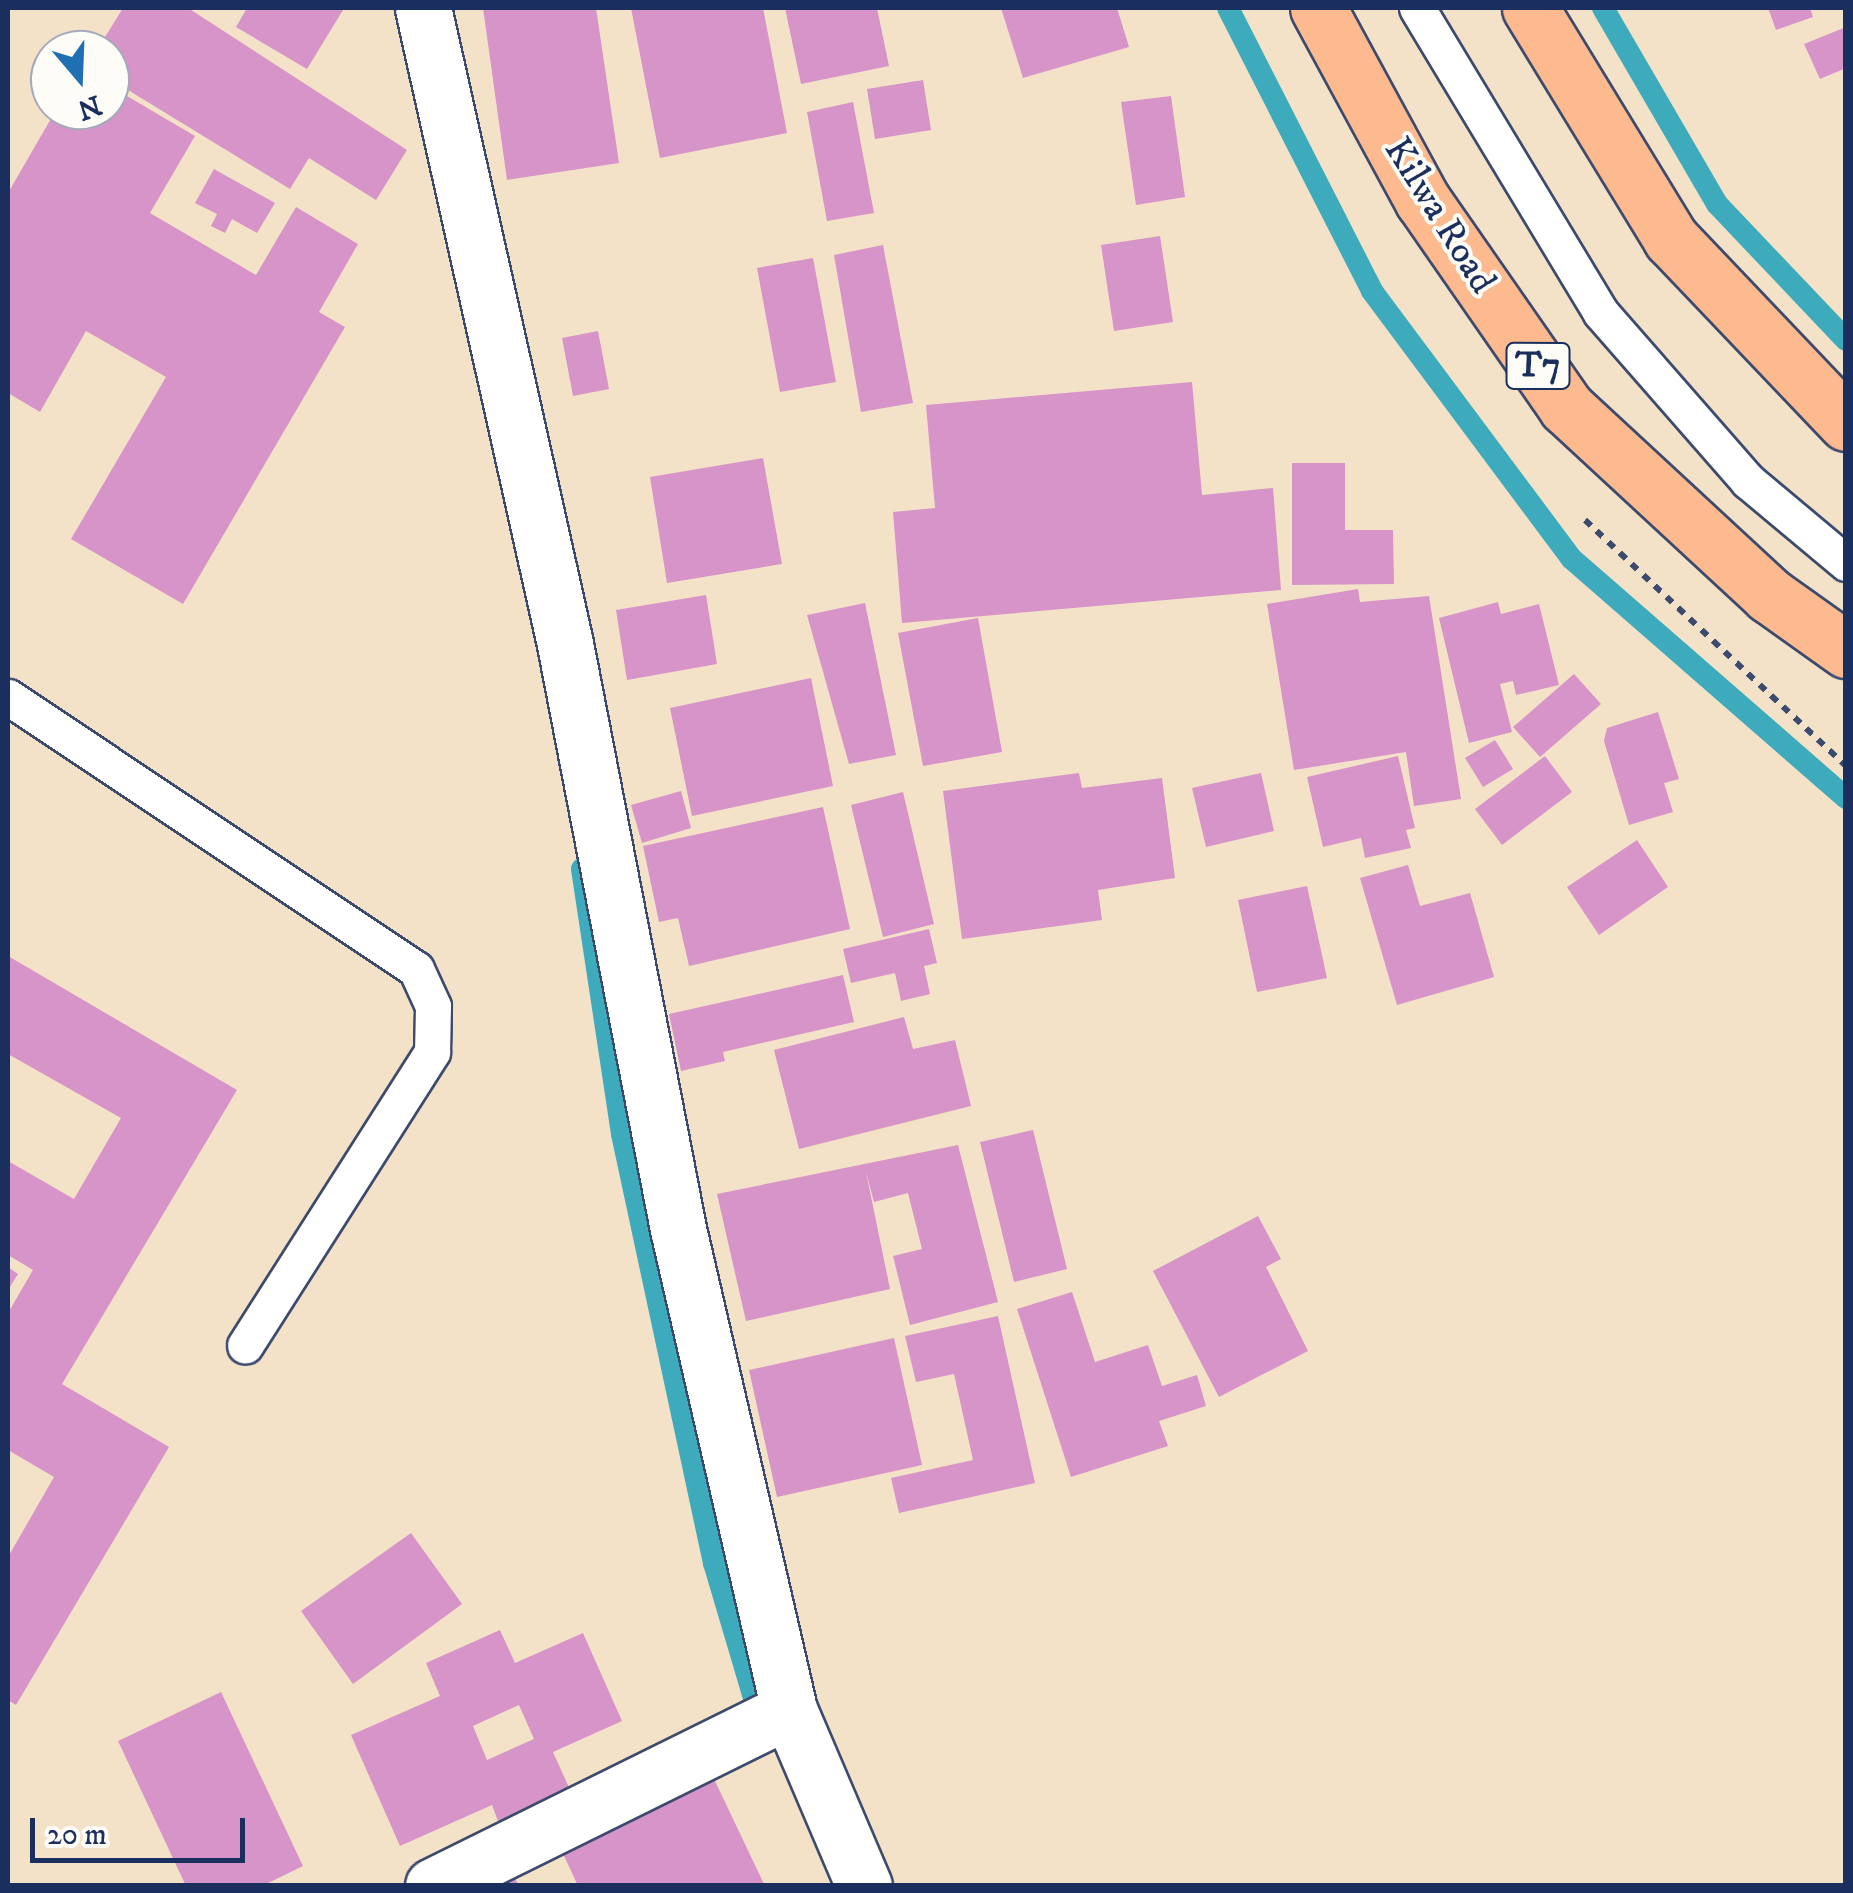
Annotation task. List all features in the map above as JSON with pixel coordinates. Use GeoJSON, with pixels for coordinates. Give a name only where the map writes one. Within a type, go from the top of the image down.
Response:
{"type":"FeatureCollection","features":[{"type":"Feature","properties":{"kind":"highway","name":"Kilwa Road"},"geometry":{"type":"LineString","coordinates":[[1318,8],[1423,201],[1566,407],[1769,595],[1846,650]]}},
{"type":"Feature","properties":{"kind":"highway"},"geometry":{"type":"LineString","coordinates":[[1530,8],[1671,239],[1846,423]]}},
{"type":"Feature","properties":{"kind":"street"},"geometry":{"type":"LineString","coordinates":[[423,8],[565,644],[678,1229],[789,1710],[864,1886]]}},
{"type":"Feature","properties":{"kind":"street"},"geometry":{"type":"LineString","coordinates":[[433,1886],[789,1710]]}},
{"type":"Feature","properties":{"kind":"lane"},"geometry":{"type":"LineString","coordinates":[[1417,8],[1601,313],[1748,481],[1846,563]]}},
{"type":"Feature","properties":{"kind":"lane"},"geometry":{"type":"LineString","coordinates":[[8,697],[416,969],[433,1006],[432,1052],[245,1346]]}},
{"type":"Feature","properties":{"kind":"building"},"geometry":{"type":"Polygon","coordinates":[[[123,8],[188,8],[407,150],[376,200],[309,158],[290,189],[130,91],[130,30],[109,30],[123,8]]]}},
{"type":"Feature","properties":{"kind":"building"},"geometry":{"type":"Polygon","coordinates":[[[247,8],[343,10],[307,69],[236,27],[247,8]]]}},
{"type":"Feature","properties":{"kind":"building"},"geometry":{"type":"Polygon","coordinates":[[[483,8],[596,8],[619,163],[507,180],[483,8]]]}},
{"type":"Feature","properties":{"kind":"building"},"geometry":{"type":"Polygon","coordinates":[[[631,8],[763,8],[787,133],[660,158],[631,8]]]}},
{"type":"Feature","properties":{"kind":"building"},"geometry":{"type":"Polygon","coordinates":[[[785,8],[877,8],[889,66],[801,84],[785,8]]]}},
{"type":"Feature","properties":{"kind":"building"},"geometry":{"type":"Polygon","coordinates":[[[1001,8],[1117,8],[1129,47],[1023,78],[1001,8]]]}},
{"type":"Feature","properties":{"kind":"building"},"geometry":{"type":"Polygon","coordinates":[[[1768,8],[1810,8],[1813,17],[1776,30],[1768,8]]]}},
{"type":"Feature","properties":{"kind":"building"},"geometry":{"type":"Polygon","coordinates":[[[1846,27],[1846,68],[1820,79],[1804,44],[1846,27]]]}},
{"type":"Feature","properties":{"kind":"building"},"geometry":{"type":"Polygon","coordinates":[[[923,80],[931,130],[875,139],[867,89],[923,80]]]}},
{"type":"Feature","properties":{"kind":"building"},"geometry":{"type":"Polygon","coordinates":[[[1171,96],[1185,197],[1136,205],[1121,102],[1171,96]]]}},
{"type":"Feature","properties":{"kind":"building"},"geometry":{"type":"Polygon","coordinates":[[[130,98],[195,136],[150,213],[256,275],[296,207],[358,244],[319,312],[345,327],[183,604],[71,539],[166,377],[86,331],[40,412],[8,393],[8,193],[44,130],[130,130],[130,98]]]}},
{"type":"Feature","properties":{"kind":"building"},"geometry":{"type":"Polygon","coordinates":[[[853,102],[874,213],[827,221],[807,112],[853,102]]]}},
{"type":"Feature","properties":{"kind":"building"},"geometry":{"type":"Polygon","coordinates":[[[214,169],[275,203],[257,233],[232,219],[225,233],[211,226],[217,214],[195,203],[214,169]]]}},
{"type":"Feature","properties":{"kind":"building"},"geometry":{"type":"Polygon","coordinates":[[[1160,236],[1173,322],[1114,331],[1101,245],[1160,236]]]}},
{"type":"Feature","properties":{"kind":"building"},"geometry":{"type":"Polygon","coordinates":[[[883,245],[913,403],[861,412],[834,255],[883,245]]]}},
{"type":"Feature","properties":{"kind":"building"},"geometry":{"type":"Polygon","coordinates":[[[813,258],[836,382],[780,392],[757,268],[813,258]]]}},
{"type":"Feature","properties":{"kind":"building"},"geometry":{"type":"Polygon","coordinates":[[[598,331],[609,389],[573,396],[562,338],[598,331]]]}},
{"type":"Feature","properties":{"kind":"building"},"geometry":{"type":"Polygon","coordinates":[[[1192,382],[1202,495],[1273,488],[1281,590],[902,623],[893,512],[935,508],[926,405],[1192,382]]]}},
{"type":"Feature","properties":{"kind":"building"},"geometry":{"type":"Polygon","coordinates":[[[763,458],[782,564],[667,583],[650,477],[763,458]]]}},
{"type":"Feature","properties":{"kind":"building"},"geometry":{"type":"Polygon","coordinates":[[[1292,463],[1345,463],[1345,530],[1393,530],[1394,584],[1292,585],[1292,463]]]}},
{"type":"Feature","properties":{"kind":"building"},"geometry":{"type":"Polygon","coordinates":[[[1358,589],[1360,602],[1429,596],[1461,799],[1414,806],[1406,752],[1294,770],[1267,604],[1358,589]]]}},
{"type":"Feature","properties":{"kind":"building"},"geometry":{"type":"Polygon","coordinates":[[[706,595],[717,664],[627,680],[616,610],[706,595]]]}},
{"type":"Feature","properties":{"kind":"building"},"geometry":{"type":"Polygon","coordinates":[[[1498,602],[1501,614],[1539,604],[1559,685],[1516,695],[1513,681],[1500,684],[1512,732],[1469,743],[1439,618],[1498,602]]]}},
{"type":"Feature","properties":{"kind":"building"},"geometry":{"type":"Polygon","coordinates":[[[865,603],[896,755],[849,764],[807,615],[865,603]]]}},
{"type":"Feature","properties":{"kind":"building"},"geometry":{"type":"Polygon","coordinates":[[[978,618],[1002,752],[923,766],[898,633],[978,618]]]}},
{"type":"Feature","properties":{"kind":"building"},"geometry":{"type":"Polygon","coordinates":[[[1574,674],[1601,704],[1540,757],[1513,727],[1574,674]]]}},
{"type":"Feature","properties":{"kind":"building"},"geometry":{"type":"Polygon","coordinates":[[[811,678],[833,786],[692,816],[670,708],[811,678]]]}},
{"type":"Feature","properties":{"kind":"building"},"geometry":{"type":"Polygon","coordinates":[[[1658,712],[1679,779],[1664,783],[1673,812],[1629,825],[1604,741],[1607,728],[1658,712]]]}},
{"type":"Feature","properties":{"kind":"building"},"geometry":{"type":"Polygon","coordinates":[[[1495,740],[1513,769],[1483,787],[1465,758],[1495,740]]]}},
{"type":"Feature","properties":{"kind":"building"},"geometry":{"type":"Polygon","coordinates":[[[1398,756],[1415,828],[1406,830],[1411,848],[1365,858],[1361,838],[1323,847],[1307,777],[1398,756]]]}},
{"type":"Feature","properties":{"kind":"building"},"geometry":{"type":"Polygon","coordinates":[[[1545,756],[1572,792],[1502,845],[1475,809],[1545,756]]]}},
{"type":"Feature","properties":{"kind":"building"},"geometry":{"type":"Polygon","coordinates":[[[1079,773],[1082,788],[1162,778],[1175,878],[1098,890],[1102,920],[962,939],[943,791],[1079,773]]]}},
{"type":"Feature","properties":{"kind":"building"},"geometry":{"type":"Polygon","coordinates":[[[1261,773],[1274,831],[1206,847],[1192,788],[1261,773]]]}},
{"type":"Feature","properties":{"kind":"building"},"geometry":{"type":"Polygon","coordinates":[[[681,791],[691,828],[642,843],[631,805],[681,791]]]}},
{"type":"Feature","properties":{"kind":"building"},"geometry":{"type":"Polygon","coordinates":[[[903,792],[934,924],[883,937],[851,805],[903,792]]]}},
{"type":"Feature","properties":{"kind":"building"},"geometry":{"type":"Polygon","coordinates":[[[823,807],[850,929],[689,966],[678,918],[659,922],[643,846],[823,807]]]}},
{"type":"Feature","properties":{"kind":"building"},"geometry":{"type":"Polygon","coordinates":[[[1637,840],[1668,887],[1599,935],[1567,887],[1637,840]]]}},
{"type":"Feature","properties":{"kind":"building"},"geometry":{"type":"Polygon","coordinates":[[[1408,865],[1420,906],[1470,893],[1494,977],[1397,1005],[1360,878],[1408,865]]]}},
{"type":"Feature","properties":{"kind":"building"},"geometry":{"type":"Polygon","coordinates":[[[1307,886],[1327,978],[1257,992],[1238,900],[1307,886]]]}},
{"type":"Feature","properties":{"kind":"building"},"geometry":{"type":"Polygon","coordinates":[[[929,929],[937,963],[924,966],[930,994],[901,1001],[895,973],[851,983],[843,949],[929,929]]]}},
{"type":"Feature","properties":{"kind":"building"},"geometry":{"type":"Polygon","coordinates":[[[8,956],[237,1090],[62,1384],[169,1447],[16,1705],[8,1700],[8,1557],[54,1477],[8,1450],[8,1313],[33,1270],[8,1255],[8,1161],[74,1199],[121,1118],[8,1054],[8,956]]]}},
{"type":"Feature","properties":{"kind":"building"},"geometry":{"type":"Polygon","coordinates":[[[843,975],[854,1022],[723,1052],[725,1061],[681,1071],[669,1014],[843,975]]]}},
{"type":"Feature","properties":{"kind":"building"},"geometry":{"type":"Polygon","coordinates":[[[904,1017],[913,1049],[955,1040],[971,1106],[799,1149],[774,1050],[904,1017]]]}},
{"type":"Feature","properties":{"kind":"building"},"geometry":{"type":"Polygon","coordinates":[[[1033,1130],[1067,1269],[1014,1282],[980,1142],[1033,1130]]]}},
{"type":"Feature","properties":{"kind":"building"},"geometry":{"type":"Polygon","coordinates":[[[958,1145],[998,1302],[910,1325],[893,1256],[922,1249],[908,1193],[874,1202],[866,1172],[890,1289],[746,1321],[717,1194],[958,1145]]]}},
{"type":"Feature","properties":{"kind":"building"},"geometry":{"type":"Polygon","coordinates":[[[1258,1216],[1281,1259],[1266,1267],[1308,1351],[1219,1397],[1153,1271],[1258,1216]]]}},
{"type":"Feature","properties":{"kind":"building"},"geometry":{"type":"Polygon","coordinates":[[[8,1267],[18,1274],[8,1290],[8,1267]]]}},
{"type":"Feature","properties":{"kind":"building"},"geometry":{"type":"Polygon","coordinates":[[[1072,1292],[1095,1362],[1148,1345],[1162,1386],[1197,1375],[1206,1406],[1159,1421],[1168,1446],[1071,1477],[1017,1309],[1072,1292]]]}},
{"type":"Feature","properties":{"kind":"building"},"geometry":{"type":"Polygon","coordinates":[[[998,1316],[1035,1483],[899,1513],[891,1478],[973,1460],[954,1374],[916,1382],[905,1336],[998,1316]]]}},
{"type":"Feature","properties":{"kind":"building"},"geometry":{"type":"Polygon","coordinates":[[[894,1338],[922,1465],[777,1497],[749,1370],[894,1338]]]}},
{"type":"Feature","properties":{"kind":"building"},"geometry":{"type":"Polygon","coordinates":[[[411,1533],[462,1604],[353,1684],[301,1611],[411,1533]]]}},
{"type":"Feature","properties":{"kind":"building"},"geometry":{"type":"Polygon","coordinates":[[[500,1630],[515,1663],[583,1633],[622,1721],[553,1752],[571,1792],[499,1824],[492,1805],[400,1846],[351,1735],[440,1696],[426,1663],[500,1630]],[[519,1705],[473,1726],[487,1760],[534,1739],[519,1705]]]}},
{"type":"Feature","properties":{"kind":"building"},"geometry":{"type":"Polygon","coordinates":[[[221,1692],[303,1866],[262,1886],[186,1886],[118,1741],[221,1692]]]}},
{"type":"Feature","properties":{"kind":"building"},"geometry":{"type":"Polygon","coordinates":[[[705,1760],[765,1886],[578,1886],[553,1832],[705,1760]]]}},
{"type":"Feature","properties":{"kind":"building"},"geometry":{"type":"Polygon","coordinates":[[[512,1873],[519,1886],[485,1886],[512,1873]]]}},
{"type":"Feature","properties":{"kind":"waterway"},"geometry":{"type":"LineString","coordinates":[[1228,8],[1372,291],[1572,559],[1846,798]]}},
{"type":"Feature","properties":{"kind":"waterway"},"geometry":{"type":"LineString","coordinates":[[1603,8],[1717,204],[1846,340]]}},
{"type":"Feature","properties":{"kind":"waterway"},"geometry":{"type":"LineString","coordinates":[[582,869],[622,1134],[714,1563],[754,1698],[769,1719]]}}]}
